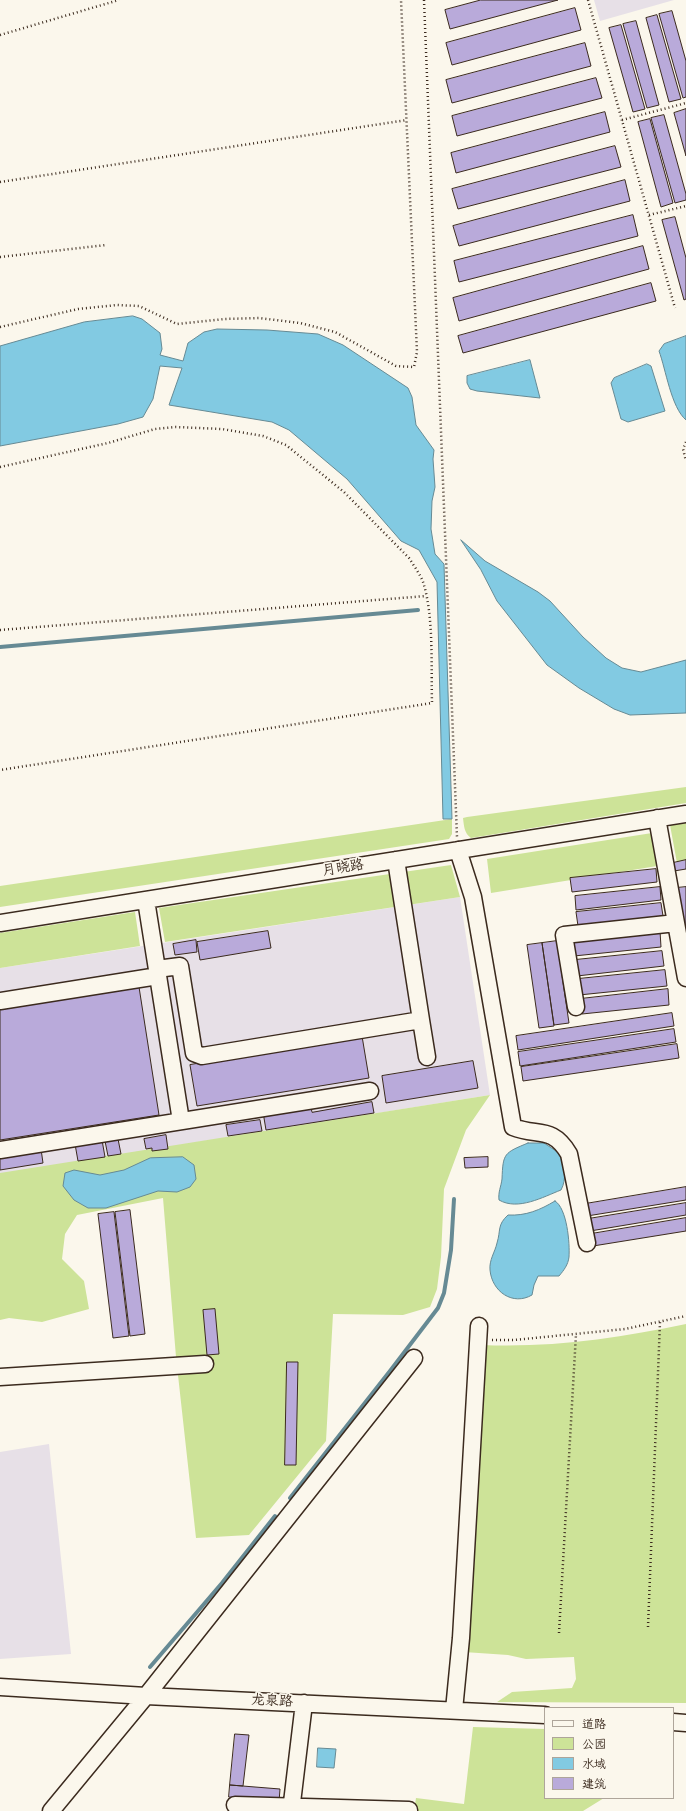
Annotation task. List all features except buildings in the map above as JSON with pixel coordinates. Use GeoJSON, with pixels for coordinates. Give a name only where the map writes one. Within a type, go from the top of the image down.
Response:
{"type":"FeatureCollection","features":[{"type":"Feature","properties":{"kind":"street","name":"月晓路"},"geometry":{"type":"LineString","coordinates":[[0,923],[686,814]]}},
{"type":"Feature","properties":{"kind":"street"},"geometry":{"type":"LineString","coordinates":[[657,818],[686,978]]}},
{"type":"Feature","properties":{"kind":"street"},"geometry":{"type":"LineString","coordinates":[[458,850],[473,897],[513,1127],[520,1130],[544,1132],[557,1139],[565,1147],[569,1154],[587,1243]]}},
{"type":"Feature","properties":{"kind":"street"},"geometry":{"type":"LineString","coordinates":[[396,860],[427,1057]]}},
{"type":"Feature","properties":{"kind":"street"},"geometry":{"type":"LineString","coordinates":[[146,900],[182,1121]]}},
{"type":"Feature","properties":{"kind":"street"},"geometry":{"type":"LineString","coordinates":[[576,1007],[564,935],[676,923]]}},
{"type":"Feature","properties":{"kind":"street"},"geometry":{"type":"LineString","coordinates":[[0,1001],[157,972],[180,966],[194,1053],[202,1056],[421,1020]]}},
{"type":"Feature","properties":{"kind":"street"},"geometry":{"type":"LineString","coordinates":[[0,1150],[370,1091]]}},
{"type":"Feature","properties":{"kind":"street"},"geometry":{"type":"LineString","coordinates":[[454,1710],[461,1638],[479,1332]]}},
{"type":"Feature","properties":{"kind":"street"},"geometry":{"type":"LineString","coordinates":[[51,1811],[146,1696],[414,1358]]}},
{"type":"Feature","properties":{"kind":"street"},"geometry":{"type":"LineString","coordinates":[[0,1377],[205,1364]]}},
{"type":"Feature","properties":{"kind":"street","name":"龙泉路"},"geometry":{"type":"LineString","coordinates":[[0,1686],[146,1696],[544,1715]]}},
{"type":"Feature","properties":{"kind":"street"},"geometry":{"type":"LineString","coordinates":[[291,1809],[304,1703]]}},
{"type":"Feature","properties":{"kind":"street"},"geometry":{"type":"LineString","coordinates":[[674,1722],[686,1722]]}},
{"type":"Feature","properties":{"kind":"street"},"geometry":{"type":"LineString","coordinates":[[235,1805],[291,1809],[409,1810]]}},
{"type":"Feature","properties":{"kind":"path"},"geometry":{"type":"LineString","coordinates":[[0,35],[119,0]]}},
{"type":"Feature","properties":{"kind":"path"},"geometry":{"type":"LineString","coordinates":[[0,327],[78,309],[117,305],[139,306],[177,324],[225,319],[259,318],[300,323],[335,332],[396,366],[414,367],[417,352],[401,0]]}},
{"type":"Feature","properties":{"kind":"path"},"geometry":{"type":"LineString","coordinates":[[424,0],[458,850]]}},
{"type":"Feature","properties":{"kind":"path"},"geometry":{"type":"LineString","coordinates":[[588,0],[675,308]]}},
{"type":"Feature","properties":{"kind":"path"},"geometry":{"type":"LineString","coordinates":[[622,120],[686,103]]}},
{"type":"Feature","properties":{"kind":"path"},"geometry":{"type":"LineString","coordinates":[[0,182],[407,120]]}},
{"type":"Feature","properties":{"kind":"path"},"geometry":{"type":"LineString","coordinates":[[649,215],[686,206]]}},
{"type":"Feature","properties":{"kind":"path"},"geometry":{"type":"LineString","coordinates":[[0,257],[106,245]]}},
{"type":"Feature","properties":{"kind":"path"},"geometry":{"type":"LineString","coordinates":[[0,467],[108,443],[155,429],[176,427],[222,429],[263,436],[286,445],[344,492],[409,558],[423,581],[429,614],[432,703],[0,770]]}},
{"type":"Feature","properties":{"kind":"path"},"geometry":{"type":"LineString","coordinates":[[686,442],[683,449],[686,461]]}},
{"type":"Feature","properties":{"kind":"path"},"geometry":{"type":"LineString","coordinates":[[0,630],[426,596]]}},
{"type":"Feature","properties":{"kind":"path"},"geometry":{"type":"LineString","coordinates":[[479,1332],[514,1340],[625,1329],[686,1316]]}},
{"type":"Feature","properties":{"kind":"path"},"geometry":{"type":"LineString","coordinates":[[648,1627],[660,1322]]}},
{"type":"Feature","properties":{"kind":"path"},"geometry":{"type":"LineString","coordinates":[[559,1633],[576,1334]]}},
{"type":"Feature","properties":{"kind":"shaded area"},"geometry":{"type":"Polygon","coordinates":[[[594,0],[674,0],[600,21],[594,0]]]}},
{"type":"Feature","properties":{"kind":"shaded area"},"geometry":{"type":"Polygon","coordinates":[[[460,897],[490,1095],[0,1174],[0,968],[460,897]]]}},
{"type":"Feature","properties":{"kind":"shaded area"},"geometry":{"type":"Polygon","coordinates":[[[49,1444],[71,1654],[0,1659],[0,1452],[49,1444]]]}},
{"type":"Feature","properties":{"kind":"green space"},"geometry":{"type":"Polygon","coordinates":[[[686,787],[686,803],[471,838],[467,834],[464,827],[463,818],[467,817],[686,787]]]}},
{"type":"Feature","properties":{"kind":"green space"},"geometry":{"type":"Polygon","coordinates":[[[452,819],[452,834],[449,839],[0,907],[0,886],[452,819]]]}},
{"type":"Feature","properties":{"kind":"green space"},"geometry":{"type":"Polygon","coordinates":[[[686,823],[686,861],[677,863],[670,825],[686,823]]]}},
{"type":"Feature","properties":{"kind":"green space"},"geometry":{"type":"Polygon","coordinates":[[[652,833],[657,866],[491,893],[487,859],[652,833]]]}},
{"type":"Feature","properties":{"kind":"green space"},"geometry":{"type":"Polygon","coordinates":[[[451,865],[460,897],[165,942],[159,908],[451,865]]]}},
{"type":"Feature","properties":{"kind":"green space"},"geometry":{"type":"Polygon","coordinates":[[[135,912],[140,946],[0,968],[0,933],[135,912]]]}},
{"type":"Feature","properties":{"kind":"green space"},"geometry":{"type":"Polygon","coordinates":[[[490,1095],[466,1130],[444,1189],[441,1257],[437,1289],[430,1307],[403,1315],[333,1314],[326,1441],[249,1535],[196,1538],[176,1357],[163,1198],[77,1215],[65,1234],[62,1259],[84,1281],[89,1309],[42,1322],[9,1318],[0,1320],[0,1173],[490,1095]]]}},
{"type":"Feature","properties":{"kind":"green space"},"geometry":{"type":"Polygon","coordinates":[[[686,1324],[686,1703],[497,1702],[512,1692],[572,1688],[576,1679],[574,1657],[526,1659],[508,1655],[464,1652],[482,1345],[534,1345],[585,1341],[636,1334],[686,1324]]]}},
{"type":"Feature","properties":{"kind":"green space"},"geometry":{"type":"Polygon","coordinates":[[[473,1727],[544,1729],[544,1799],[602,1799],[583,1811],[414,1811],[416,1798],[464,1804],[473,1727]]]}},
{"type":"Feature","properties":{"kind":"water"},"geometry":{"type":"Polygon","coordinates":[[[133,316],[142,319],[160,333],[162,349],[160,355],[183,361],[188,343],[204,332],[217,329],[267,330],[318,334],[343,345],[408,388],[412,397],[416,425],[434,450],[433,459],[435,487],[432,501],[431,529],[435,554],[444,564],[452,819],[443,819],[437,582],[419,550],[401,541],[347,479],[289,430],[272,422],[169,405],[182,368],[160,366],[153,399],[143,417],[118,424],[0,446],[0,346],[84,322],[133,316]]]}},
{"type":"Feature","properties":{"kind":"water"},"geometry":{"type":"Polygon","coordinates":[[[686,336],[686,420],[676,406],[659,351],[664,344],[686,336]]]}},
{"type":"Feature","properties":{"kind":"water"},"geometry":{"type":"Polygon","coordinates":[[[530,360],[540,398],[477,391],[470,389],[467,383],[467,376],[530,360]]]}},
{"type":"Feature","properties":{"kind":"water"},"geometry":{"type":"Polygon","coordinates":[[[647,364],[651,366],[665,411],[628,422],[621,419],[611,383],[614,378],[647,364]]]}},
{"type":"Feature","properties":{"kind":"water"},"geometry":{"type":"Polygon","coordinates":[[[461,540],[485,561],[538,592],[550,601],[583,637],[606,658],[622,668],[641,672],[686,660],[686,713],[630,715],[614,709],[579,688],[547,665],[497,601],[481,570],[461,540]]]}},
{"type":"Feature","properties":{"kind":"water"},"geometry":{"type":"Polygon","coordinates":[[[528,1143],[544,1143],[562,1155],[564,1182],[561,1190],[522,1204],[506,1203],[499,1200],[503,1164],[506,1155],[514,1149],[528,1143]]]}},
{"type":"Feature","properties":{"kind":"water"},"geometry":{"type":"Polygon","coordinates":[[[183,1157],[194,1165],[196,1179],[190,1187],[177,1192],[158,1191],[106,1208],[88,1208],[74,1200],[63,1186],[65,1173],[74,1170],[100,1175],[124,1170],[150,1158],[183,1157]]]}},
{"type":"Feature","properties":{"kind":"water"},"geometry":{"type":"Polygon","coordinates":[[[555,1201],[562,1211],[567,1226],[569,1257],[566,1267],[559,1276],[538,1276],[532,1295],[518,1299],[511,1298],[505,1295],[495,1285],[490,1270],[491,1259],[502,1222],[508,1215],[533,1212],[555,1201]]]}},
{"type":"Feature","properties":{"kind":"water"},"geometry":{"type":"Polygon","coordinates":[[[318,1748],[336,1749],[334,1768],[317,1767],[318,1748]]]}},
{"type":"Feature","properties":{"kind":"waterway"},"geometry":{"type":"LineString","coordinates":[[0,647],[418,610]]}},
{"type":"Feature","properties":{"kind":"waterway"},"geometry":{"type":"LineString","coordinates":[[290,1498],[438,1308],[444,1293],[451,1250],[454,1199]]}},
{"type":"Feature","properties":{"kind":"waterway"},"geometry":{"type":"LineString","coordinates":[[150,1667],[222,1583],[275,1516]]}}]}
